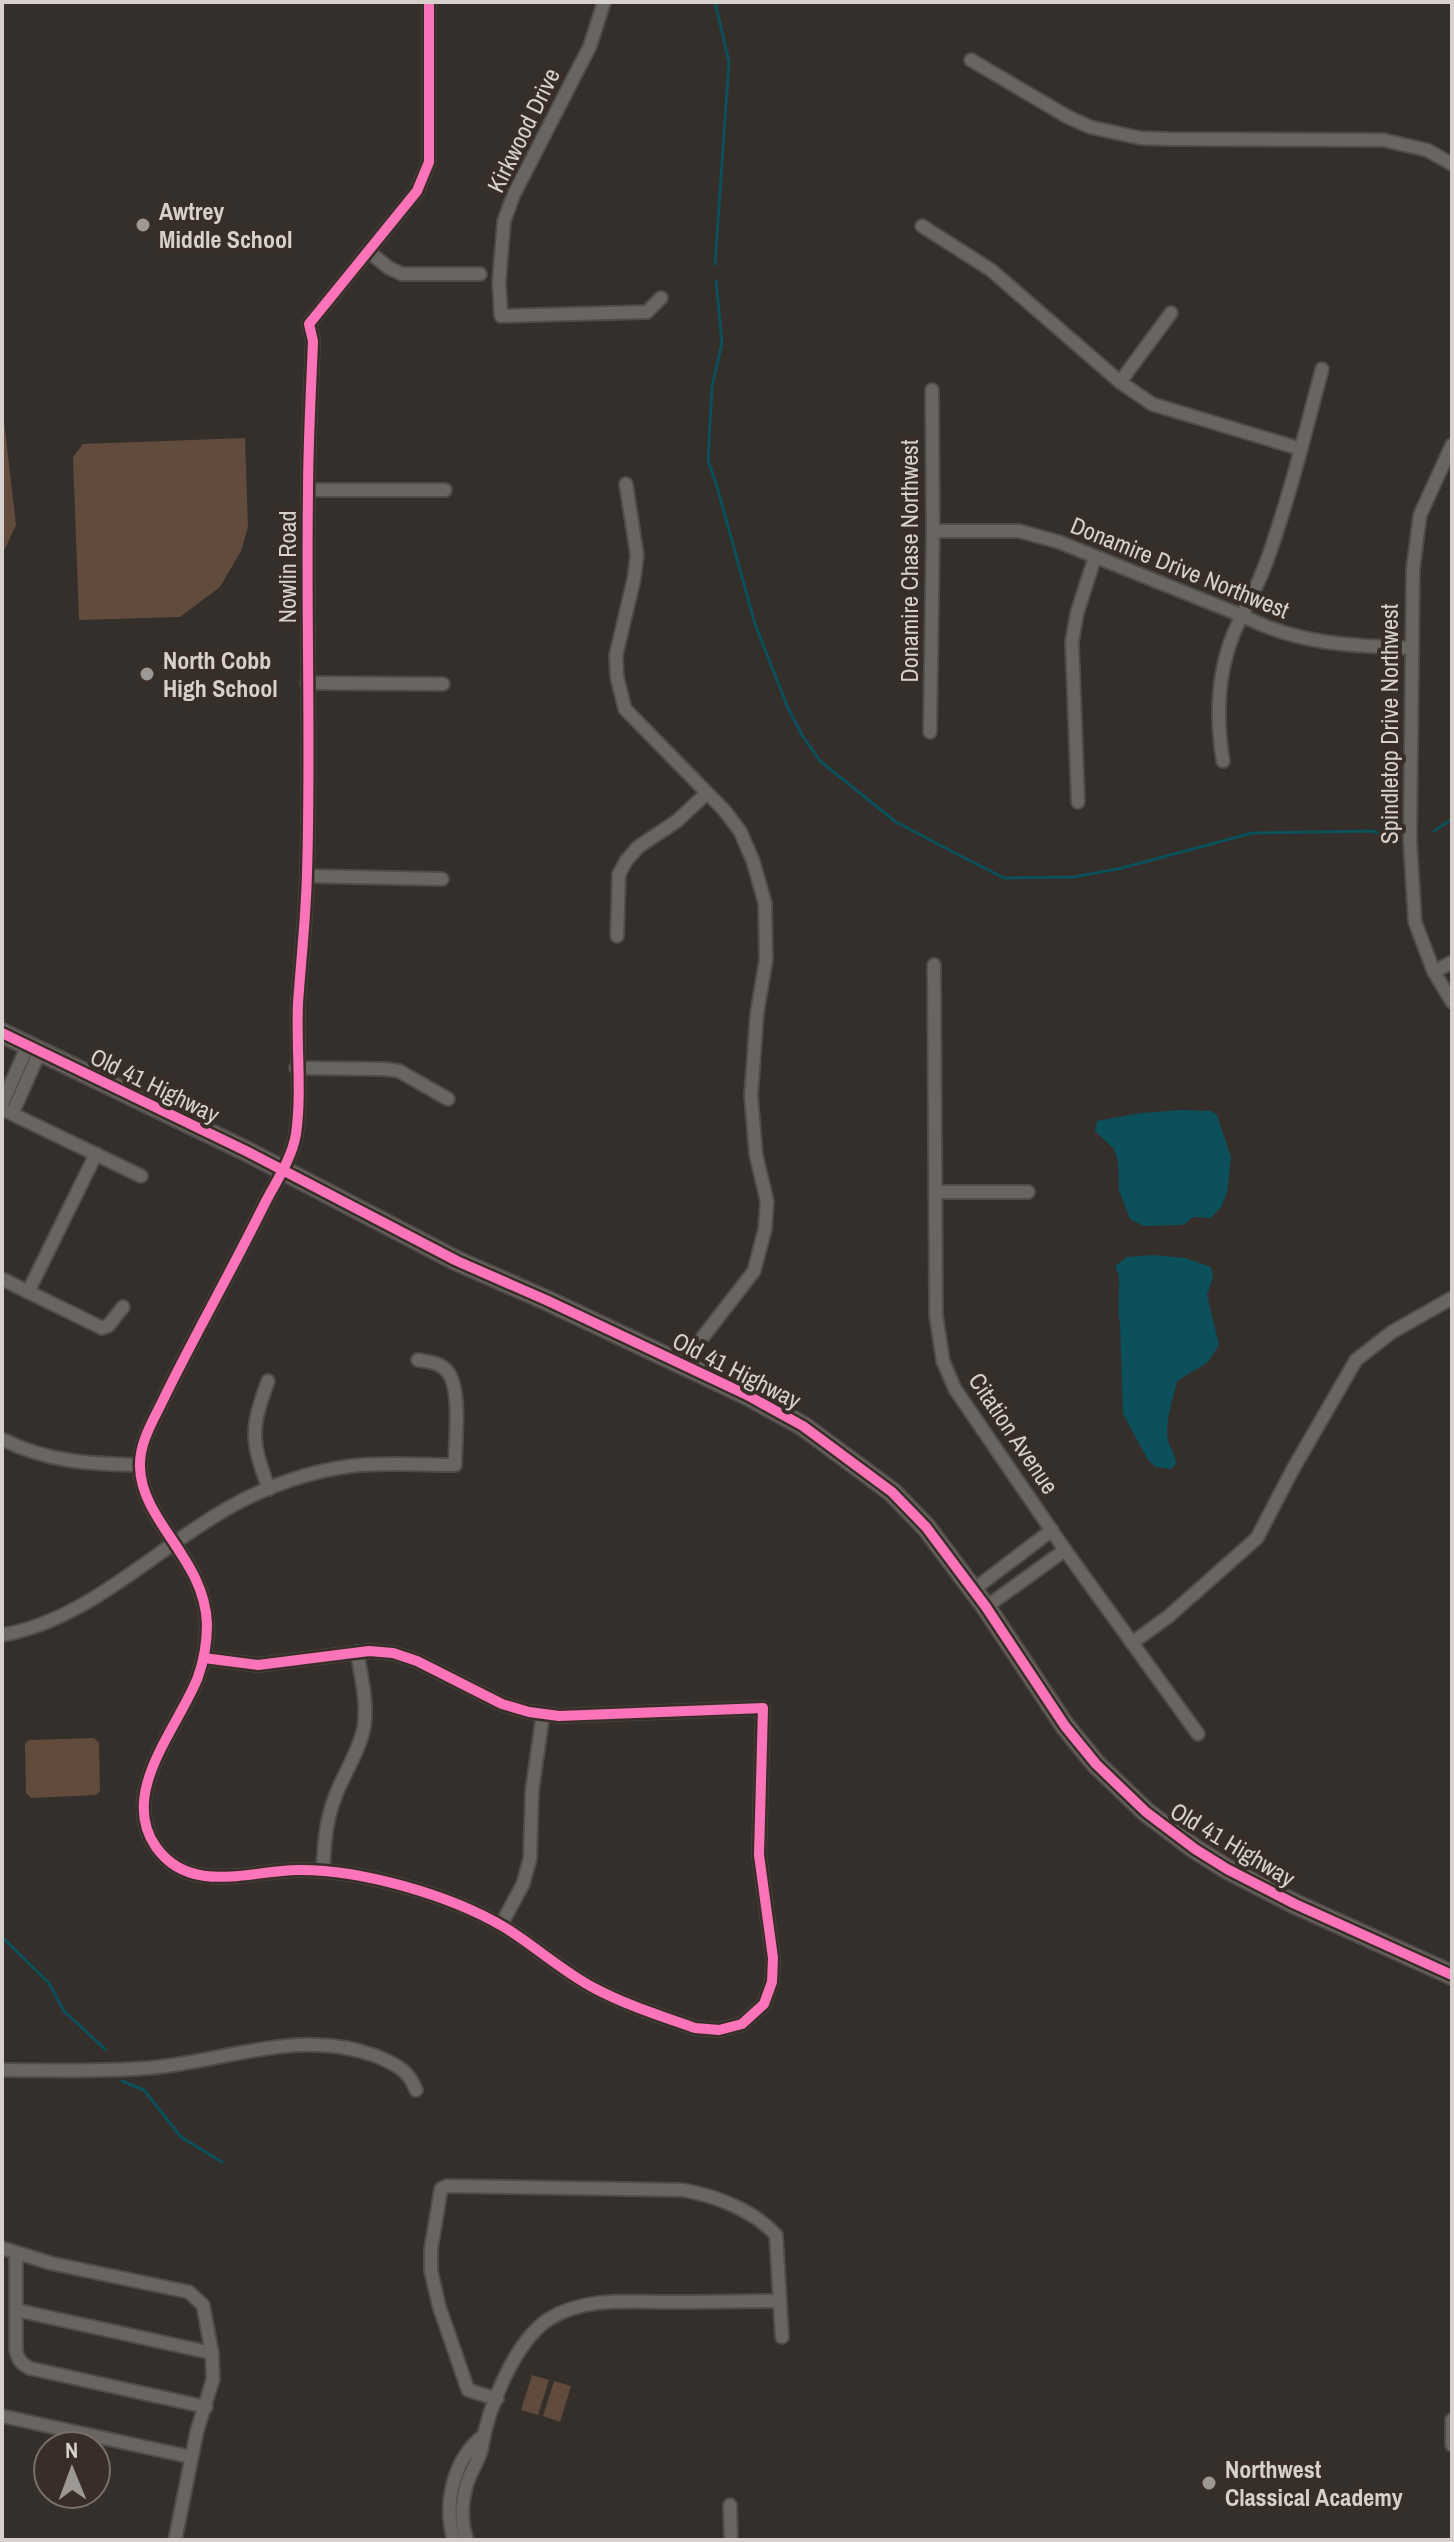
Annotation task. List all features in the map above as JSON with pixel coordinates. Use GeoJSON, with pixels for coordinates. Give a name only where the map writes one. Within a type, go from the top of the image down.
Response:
{"type":"FeatureCollection","features":[{"type":"Feature","properties":{"kind":"main road","name":"Old 41 Highway"},"geometry":{"type":"LineString","coordinates":[[2,1033],[282,1170],[457,1261],[682,1364],[803,1426],[892,1492],[926,1527],[986,1607],[1037,1687],[1088,1754],[1119,1787],[1169,1831],[1227,1869],[1295,1904],[1452,1975]]}},
{"type":"Feature","properties":{"kind":"street","name":"Nowlin Road"},"geometry":{"type":"LineString","coordinates":[[140,1465],[140,1453],[149,1430],[282,1170],[296,1134],[296,1068],[307,876],[308,490],[313,341],[309,324],[417,191],[429,162],[429,2]]}},
{"type":"Feature","properties":{"kind":"street","name":"Kirkwood Drive"},"geometry":{"type":"LineString","coordinates":[[604,2],[590,46],[514,194],[504,221],[499,282],[501,316],[647,312],[661,298]]}},
{"type":"Feature","properties":{"kind":"street"},"geometry":{"type":"LineString","coordinates":[[971,60],[1068,117],[1112,133],[1168,139],[1383,140],[1427,150],[1452,164]]}},
{"type":"Feature","properties":{"kind":"street"},"geometry":{"type":"LineString","coordinates":[[922,226],[991,270],[1120,382],[1152,404],[1301,449]]}},
{"type":"Feature","properties":{"kind":"street"},"geometry":{"type":"LineString","coordinates":[[368,251],[402,274],[480,274]]}},
{"type":"Feature","properties":{"kind":"street"},"geometry":{"type":"LineString","coordinates":[[1120,382],[1171,313]]}},
{"type":"Feature","properties":{"kind":"street"},"geometry":{"type":"LineString","coordinates":[[1223,761],[1218,726],[1219,691],[1233,637],[1265,565],[1322,369]]}},
{"type":"Feature","properties":{"kind":"street","name":"Donamire Chase Northwest"},"geometry":{"type":"LineString","coordinates":[[930,732],[932,390]]}},
{"type":"Feature","properties":{"kind":"street","name":"Spindletop Drive Northwest"},"geometry":{"type":"LineString","coordinates":[[1452,445],[1420,515],[1413,569],[1410,648],[1410,854],[1415,922],[1434,972],[1452,1002]]}},
{"type":"Feature","properties":{"kind":"street"},"geometry":{"type":"LineString","coordinates":[[626,484],[637,555],[616,655],[617,677],[625,709],[740,831],[753,861],[765,903],[766,960],[757,1013],[751,1096],[756,1155],[767,1201],[765,1229],[754,1271],[682,1364]]}},
{"type":"Feature","properties":{"kind":"street"},"geometry":{"type":"LineString","coordinates":[[308,490],[445,490]]}},
{"type":"Feature","properties":{"kind":"street","name":"Donamire Drive Northwest"},"geometry":{"type":"LineString","coordinates":[[933,531],[1019,531],[1059,542],[1266,628],[1321,643],[1410,648]]}},
{"type":"Feature","properties":{"kind":"street"},"geometry":{"type":"LineString","coordinates":[[1078,802],[1072,642],[1077,613],[1095,557]]}},
{"type":"Feature","properties":{"kind":"street"},"geometry":{"type":"LineString","coordinates":[[307,683],[443,684]]}},
{"type":"Feature","properties":{"kind":"street"},"geometry":{"type":"LineString","coordinates":[[617,936],[619,874],[626,861],[638,847],[677,821],[707,793]]}},
{"type":"Feature","properties":{"kind":"street"},"geometry":{"type":"LineString","coordinates":[[307,876],[442,879]]}},
{"type":"Feature","properties":{"kind":"street"},"geometry":{"type":"LineString","coordinates":[[1434,972],[1452,962]]}},
{"type":"Feature","properties":{"kind":"street","name":"Citation Avenue"},"geometry":{"type":"LineString","coordinates":[[934,965],[936,1315],[943,1361],[955,1389],[1065,1550],[1198,1734]]}},
{"type":"Feature","properties":{"kind":"street"},"geometry":{"type":"LineString","coordinates":[[34,1048],[5,1109],[141,1176]]}},
{"type":"Feature","properties":{"kind":"street"},"geometry":{"type":"LineString","coordinates":[[296,1068],[399,1071],[448,1099]]}},
{"type":"Feature","properties":{"kind":"street"},"geometry":{"type":"LineString","coordinates":[[28,1292],[96,1154]]}},
{"type":"Feature","properties":{"kind":"street"},"geometry":{"type":"LineString","coordinates":[[935,1192],[1028,1192]]}},
{"type":"Feature","properties":{"kind":"street"},"geometry":{"type":"LineString","coordinates":[[2,1279],[102,1328],[108,1326],[123,1307]]}},
{"type":"Feature","properties":{"kind":"street"},"geometry":{"type":"LineString","coordinates":[[1132,1643],[1169,1616],[1257,1538],[1356,1360],[1392,1332],[1452,1298]]}},
{"type":"Feature","properties":{"kind":"street"},"geometry":{"type":"LineString","coordinates":[[2,1635],[56,1619],[228,1508],[269,1489],[316,1473],[353,1466],[455,1465],[455,1397],[451,1378],[436,1363],[418,1360]]}},
{"type":"Feature","properties":{"kind":"street"},"geometry":{"type":"LineString","coordinates":[[268,1381],[257,1409],[253,1431],[255,1451],[269,1489]]}},
{"type":"Feature","properties":{"kind":"street"},"geometry":{"type":"LineString","coordinates":[[2,1439],[30,1453],[63,1461],[140,1465],[148,1501],[191,1567],[204,1602],[207,1625],[204,1658],[144,1788],[144,1818],[152,1840],[174,1865],[196,1875],[222,1878],[285,1871],[323,1871],[379,1880],[445,1900],[501,1925],[578,1979],[636,2007],[707,2030],[732,2028],[750,2019],[764,2004],[774,1971],[759,1855],[763,1708],[577,1716],[543,1714],[490,1699],[406,1656],[382,1651],[278,1664],[243,1664],[204,1658]]}},
{"type":"Feature","properties":{"kind":"street"},"geometry":{"type":"LineString","coordinates":[[973,1590],[1052,1530]]}},
{"type":"Feature","properties":{"kind":"street"},"geometry":{"type":"LineString","coordinates":[[986,1607],[1065,1550]]}},
{"type":"Feature","properties":{"kind":"street"},"geometry":{"type":"LineString","coordinates":[[323,1871],[331,1808],[364,1727],[365,1704],[357,1652]]}},
{"type":"Feature","properties":{"kind":"street"},"geometry":{"type":"LineString","coordinates":[[501,1925],[523,1884],[530,1859],[532,1791],[543,1714]]}},
{"type":"Feature","properties":{"kind":"street"},"geometry":{"type":"LineString","coordinates":[[2,2070],[149,2068],[281,2046],[317,2044],[363,2052],[391,2063],[411,2076],[416,2090]]}},
{"type":"Feature","properties":{"kind":"street"},"geometry":{"type":"LineString","coordinates":[[497,2399],[468,2390],[434,2291],[431,2249],[441,2189],[447,2186],[683,2190],[710,2195],[758,2219],[776,2235],[782,2337]]}},
{"type":"Feature","properties":{"kind":"street"},"geometry":{"type":"LineString","coordinates":[[2,2248],[50,2263],[195,2295],[203,2305],[212,2353],[213,2379],[191,2457],[175,2540]]}},
{"type":"Feature","properties":{"kind":"street"},"geometry":{"type":"LineString","coordinates":[[16,2253],[17,2358],[29,2368],[206,2407]]}},
{"type":"Feature","properties":{"kind":"street"},"geometry":{"type":"LineString","coordinates":[[467,2540],[463,2525],[463,2500],[481,2452],[483,2436],[521,2346],[550,2318],[573,2308],[609,2302],[779,2301]]}},
{"type":"Feature","properties":{"kind":"street"},"geometry":{"type":"LineString","coordinates":[[16,2310],[212,2353]]}},
{"type":"Feature","properties":{"kind":"street"},"geometry":{"type":"LineString","coordinates":[[2,2416],[191,2457]]}},
{"type":"Feature","properties":{"kind":"street"},"geometry":{"type":"LineString","coordinates":[[1452,2422],[1452,2445]]}},
{"type":"Feature","properties":{"kind":"street"},"geometry":{"type":"LineString","coordinates":[[454,2540],[449,2506],[457,2472],[467,2452],[483,2436]]}},
{"type":"Feature","properties":{"kind":"street"},"geometry":{"type":"LineString","coordinates":[[730,2505],[731,2540]]}},
{"type":"Feature","properties":{"kind":"shaded area"},"geometry":{"type":"Polygon","coordinates":[[[2,421],[16,525],[2,555],[2,421]]]}},
{"type":"Feature","properties":{"kind":"shaded area"},"geometry":{"type":"Polygon","coordinates":[[[245,438],[248,527],[241,551],[220,587],[180,617],[79,620],[73,457],[83,444],[245,438]]]}},
{"type":"Feature","properties":{"kind":"shaded area"},"geometry":{"type":"Polygon","coordinates":[[[94,1738],[99,1743],[100,1791],[96,1795],[31,1798],[26,1793],[25,1744],[29,1740],[94,1738]]]}},
{"type":"Feature","properties":{"kind":"shaded area"},"geometry":{"type":"Polygon","coordinates":[[[532,2375],[549,2380],[538,2415],[521,2410],[532,2375]]]}},
{"type":"Feature","properties":{"kind":"shaded area"},"geometry":{"type":"Polygon","coordinates":[[[554,2381],[571,2386],[560,2422],[543,2416],[554,2381]]]}},
{"type":"Feature","properties":{"kind":"water"},"geometry":{"type":"Polygon","coordinates":[[[1181,1110],[1211,1111],[1217,1115],[1231,1157],[1227,1193],[1221,1207],[1211,1218],[1193,1217],[1180,1225],[1144,1226],[1130,1219],[1119,1190],[1118,1161],[1114,1149],[1095,1131],[1097,1121],[1181,1110]]]}},
{"type":"Feature","properties":{"kind":"water"},"geometry":{"type":"Polygon","coordinates":[[[1153,1255],[1185,1258],[1211,1267],[1213,1277],[1207,1295],[1219,1345],[1208,1362],[1177,1381],[1167,1427],[1176,1464],[1171,1469],[1156,1467],[1148,1460],[1123,1414],[1119,1279],[1115,1266],[1127,1257],[1153,1255]]]}},
{"type":"Feature","properties":{"kind":"waterway"},"geometry":{"type":"LineString","coordinates":[[715,2],[729,62],[715,264]]}},
{"type":"Feature","properties":{"kind":"waterway"},"geometry":{"type":"LineString","coordinates":[[716,281],[722,343],[712,386],[708,461],[755,624],[788,708],[820,761],[896,822],[1004,878],[1074,877],[1122,868],[1252,833],[1372,831],[1384,835]]}},
{"type":"Feature","properties":{"kind":"waterway"},"geometry":{"type":"LineString","coordinates":[[1434,831],[1452,819]]}},
{"type":"Feature","properties":{"kind":"waterway"},"geometry":{"type":"LineString","coordinates":[[2,1937],[49,1983],[64,2011],[106,2050]]}},
{"type":"Feature","properties":{"kind":"waterway"},"geometry":{"type":"LineString","coordinates":[[122,2081],[144,2090],[181,2137],[222,2162]]}},
{"type":"Feature","properties":{"kind":"cycle path"},"geometry":{"type":"LineString","coordinates":[[204,1658],[258,1665],[369,1651],[393,1653],[417,1661],[502,1704],[559,1716],[763,1708],[759,1855],[773,1958],[772,1982],[764,2004],[742,2024],[719,2030],[695,2028],[594,1988],[504,1927],[458,1904],[376,1879],[322,1871],[203,1876],[185,1871],[170,1862],[156,1847],[146,1826],[144,1805],[147,1783],[198,1677],[205,1651],[207,1624],[204,1601],[196,1580],[143,1487],[140,1457],[148,1430],[283,1170],[296,1134],[299,1102],[298,1003],[306,906],[308,826],[308,474],[313,341],[309,324],[417,191],[429,162],[429,2]]}},
{"type":"Feature","properties":{"kind":"cycle path"},"geometry":{"type":"LineString","coordinates":[[2,1033],[246,1151],[457,1261],[747,1395],[803,1426],[892,1492],[926,1527],[986,1607],[1065,1726],[1096,1764],[1146,1812],[1227,1869],[1295,1904],[1452,1975]]}},
{"type":"Feature","properties":{"kind":"place","name":"Awtrey Middle School"},"geometry":{"type":"Point","coordinates":[143,225]}},
{"type":"Feature","properties":{"kind":"place","name":"North Cobb High School"},"geometry":{"type":"Point","coordinates":[147,674]}},
{"type":"Feature","properties":{"kind":"place","name":"Northwest Classical Academy"},"geometry":{"type":"Point","coordinates":[1209,2483]}}]}
